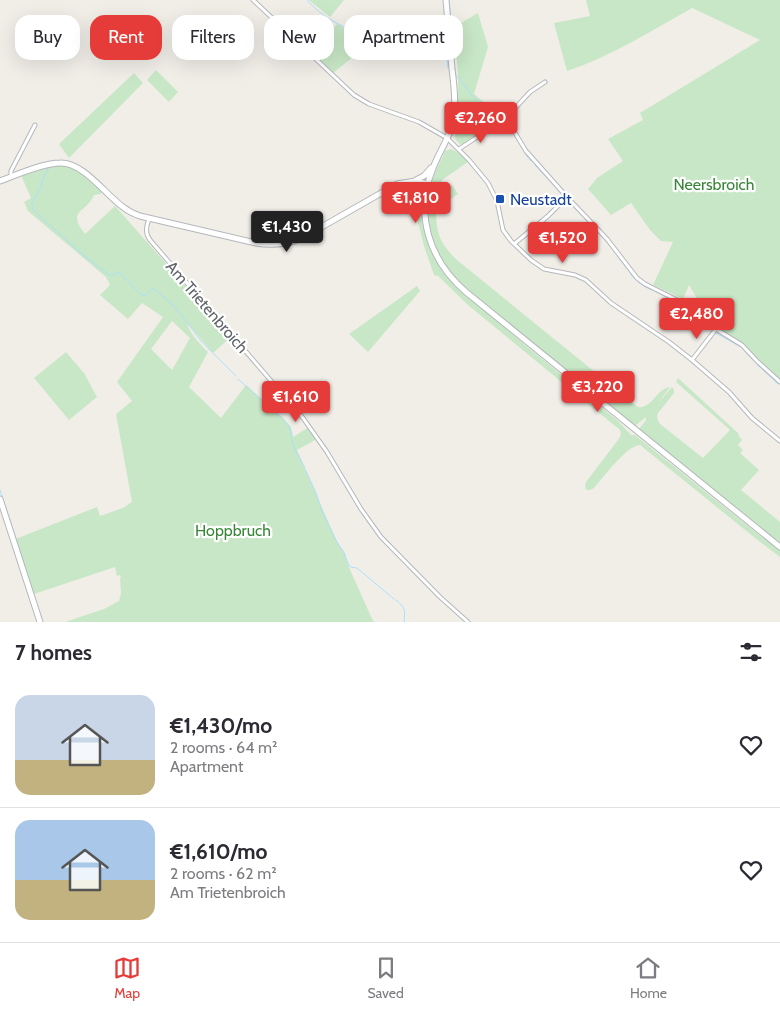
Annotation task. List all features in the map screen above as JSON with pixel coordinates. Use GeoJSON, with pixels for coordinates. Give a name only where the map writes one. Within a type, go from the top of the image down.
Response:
{"type":"FeatureCollection","features":[{"type":"Feature","properties":{"kind":"main road"},"geometry":{"type":"LineString","coordinates":[[446,0],[455,102],[454,120],[428,184],[425,207],[429,236],[436,256],[446,272],[473,298],[780,547]]}},
{"type":"Feature","properties":{"kind":"main road"},"geometry":{"type":"LineString","coordinates":[[415,181],[425,175],[437,160]]}},
{"type":"Feature","properties":{"kind":"main road"},"geometry":{"type":"LineString","coordinates":[[0,182],[11,176],[53,164],[70,164],[82,170],[127,210],[148,219],[266,245],[296,241],[311,234],[394,185],[415,181],[428,184]]}},
{"type":"Feature","properties":{"kind":"main road"},"geometry":{"type":"LineString","coordinates":[[0,499],[40,622]]}},
{"type":"Feature","properties":{"kind":"street"},"geometry":{"type":"LineString","coordinates":[[254,0],[354,96],[369,104],[423,124],[447,138],[459,149],[482,175],[491,189],[497,201],[503,228],[514,244],[542,268],[575,275],[586,280],[611,303],[692,360],[729,392],[752,418],[780,440]]}},
{"type":"Feature","properties":{"kind":"street"},"geometry":{"type":"LineString","coordinates":[[459,149],[506,118],[530,92],[546,82]]}},
{"type":"Feature","properties":{"kind":"street"},"geometry":{"type":"LineString","coordinates":[[506,118],[524,149],[607,239],[639,280],[679,301],[689,311],[716,330],[742,345],[780,382]]}},
{"type":"Feature","properties":{"kind":"street"},"geometry":{"type":"LineString","coordinates":[[11,176],[11,171],[35,124]]}},
{"type":"Feature","properties":{"kind":"street"},"geometry":{"type":"LineString","coordinates":[[514,244],[546,218],[567,197]]}},
{"type":"Feature","properties":{"kind":"street","name":"Am Trietenbroich"},"geometry":{"type":"LineString","coordinates":[[148,219],[146,229],[150,240],[304,418],[378,533],[440,597],[468,622]]}},
{"type":"Feature","properties":{"kind":"street"},"geometry":{"type":"LineString","coordinates":[[692,360],[716,330]]}},
{"type":"Feature","properties":{"kind":"green space"},"geometry":{"type":"Polygon","coordinates":[[[309,0],[344,0],[332,15],[328,15],[309,0]]]}},
{"type":"Feature","properties":{"kind":"green space","name":"Neersbroich"},"geometry":{"type":"Polygon","coordinates":[[[586,0],[780,0],[780,381],[744,345],[714,327],[689,285],[683,299],[653,285],[673,242],[661,241],[650,230],[631,203],[611,215],[588,189],[597,178],[623,161],[608,139],[643,120],[640,113],[760,40],[692,8],[616,51],[567,71],[554,23],[590,16],[586,0]]]}},
{"type":"Feature","properties":{"kind":"green space"},"geometry":{"type":"Polygon","coordinates":[[[478,13],[488,47],[474,94],[501,117],[461,145],[455,137],[461,105],[458,104],[457,60],[463,60],[463,22],[478,13]]]}},
{"type":"Feature","properties":{"kind":"green space"},"geometry":{"type":"Polygon","coordinates":[[[337,24],[344,28],[344,60],[349,60],[333,73],[319,60],[334,60],[334,27],[337,24]]]}},
{"type":"Feature","properties":{"kind":"green space"},"geometry":{"type":"Polygon","coordinates":[[[156,70],[178,92],[169,102],[147,80],[156,70]]]}},
{"type":"Feature","properties":{"kind":"green space"},"geometry":{"type":"Polygon","coordinates":[[[134,73],[143,83],[69,158],[59,144],[134,73]]]}},
{"type":"Feature","properties":{"kind":"green space"},"geometry":{"type":"Polygon","coordinates":[[[451,149],[459,153],[468,162],[442,180],[439,193],[452,185],[458,194],[436,209],[438,231],[447,249],[457,260],[638,407],[647,405],[661,391],[670,387],[658,403],[672,387],[674,393],[658,413],[658,420],[660,424],[703,458],[730,430],[676,382],[678,378],[739,434],[742,440],[738,445],[743,450],[740,453],[759,470],[741,490],[780,522],[780,543],[639,429],[646,420],[646,417],[635,426],[465,288],[450,272],[434,245],[429,225],[428,205],[435,172],[445,151],[451,149]]]}},
{"type":"Feature","properties":{"kind":"green space","name":"Hoppbruch"},"geometry":{"type":"Polygon","coordinates":[[[53,164],[70,164],[104,190],[100,194],[94,195],[77,216],[77,220],[85,234],[115,206],[231,337],[213,353],[187,323],[193,335],[208,352],[189,387],[221,418],[246,385],[283,418],[291,427],[293,437],[309,427],[317,439],[297,450],[337,542],[345,553],[347,563],[375,622],[65,622],[104,609],[119,601],[121,579],[120,575],[117,576],[115,567],[31,595],[13,540],[97,507],[100,516],[123,508],[132,502],[116,414],[132,401],[117,382],[163,317],[142,303],[128,319],[100,295],[110,285],[106,277],[28,211],[24,202],[31,198],[20,173],[53,164]],[[172,321],[151,349],[172,370],[190,338],[172,321]]]}},
{"type":"Feature","properties":{"kind":"green space"},"geometry":{"type":"Polygon","coordinates":[[[419,188],[422,189],[424,230],[430,250],[445,275],[525,345],[618,421],[631,435],[635,435],[764,539],[780,549],[780,557],[640,445],[635,446],[622,456],[594,488],[586,490],[586,482],[618,440],[621,435],[620,430],[468,305],[438,276],[434,275],[416,214],[419,188]]]}},
{"type":"Feature","properties":{"kind":"green space"},"geometry":{"type":"Polygon","coordinates":[[[417,286],[420,291],[368,352],[349,334],[417,286]]]}},
{"type":"Feature","properties":{"kind":"green space"},"geometry":{"type":"Polygon","coordinates":[[[66,352],[84,373],[97,397],[69,420],[34,378],[66,352]]]}},
{"type":"Feature","properties":{"kind":"waterway"},"geometry":{"type":"LineString","coordinates":[[307,0],[318,11],[344,26]]}},
{"type":"Feature","properties":{"kind":"waterway"},"geometry":{"type":"LineString","coordinates":[[449,0],[451,15]]}},
{"type":"Feature","properties":{"kind":"waterway"},"geometry":{"type":"LineString","coordinates":[[447,60],[448,68]]}},
{"type":"Feature","properties":{"kind":"waterway"},"geometry":{"type":"LineString","coordinates":[[456,75],[494,123]]}},
{"type":"Feature","properties":{"kind":"waterway"},"geometry":{"type":"LineString","coordinates":[[526,155],[531,161]]}},
{"type":"Feature","properties":{"kind":"waterway"},"geometry":{"type":"LineString","coordinates":[[535,165],[548,179]]}},
{"type":"Feature","properties":{"kind":"waterway"},"geometry":{"type":"LineString","coordinates":[[49,167],[42,181],[41,188],[32,202],[32,209],[83,255],[111,276],[119,272],[139,293],[145,296],[154,289],[172,304],[201,341],[236,376]]}},
{"type":"Feature","properties":{"kind":"waterway"},"geometry":{"type":"LineString","coordinates":[[552,183],[564,197]]}},
{"type":"Feature","properties":{"kind":"waterway"},"geometry":{"type":"LineString","coordinates":[[567,200],[575,207]]}},
{"type":"Feature","properties":{"kind":"waterway"},"geometry":{"type":"LineString","coordinates":[[599,233],[610,246]]}},
{"type":"Feature","properties":{"kind":"waterway"},"geometry":{"type":"LineString","coordinates":[[614,251],[617,254]]}},
{"type":"Feature","properties":{"kind":"waterway"},"geometry":{"type":"LineString","coordinates":[[618,257],[622,262]]}},
{"type":"Feature","properties":{"kind":"waterway"},"geometry":{"type":"LineString","coordinates":[[623,263],[627,269]]}},
{"type":"Feature","properties":{"kind":"waterway"},"geometry":{"type":"LineString","coordinates":[[629,271],[632,276]]}},
{"type":"Feature","properties":{"kind":"waterway"},"geometry":{"type":"LineString","coordinates":[[633,277],[636,280]]}},
{"type":"Feature","properties":{"kind":"waterway"},"geometry":{"type":"LineString","coordinates":[[638,282],[647,288]]}},
{"type":"Feature","properties":{"kind":"waterway"},"geometry":{"type":"LineString","coordinates":[[648,288],[652,290]]}},
{"type":"Feature","properties":{"kind":"waterway"},"geometry":{"type":"LineString","coordinates":[[655,291],[668,298]]}},
{"type":"Feature","properties":{"kind":"waterway"},"geometry":{"type":"LineString","coordinates":[[670,299],[695,317]]}},
{"type":"Feature","properties":{"kind":"waterway"},"geometry":{"type":"LineString","coordinates":[[697,319],[713,330]]}},
{"type":"Feature","properties":{"kind":"waterway"},"geometry":{"type":"LineString","coordinates":[[716,333],[739,346]]}},
{"type":"Feature","properties":{"kind":"waterway"},"geometry":{"type":"LineString","coordinates":[[743,349],[755,362]]}},
{"type":"Feature","properties":{"kind":"waterway"},"geometry":{"type":"LineString","coordinates":[[757,365],[761,368]]}},
{"type":"Feature","properties":{"kind":"waterway"},"geometry":{"type":"LineString","coordinates":[[762,369],[778,384]]}},
{"type":"Feature","properties":{"kind":"waterway"},"geometry":{"type":"LineString","coordinates":[[238,379],[281,417],[290,428],[292,438]]}},
{"type":"Feature","properties":{"kind":"waterway"},"geometry":{"type":"LineString","coordinates":[[292,440],[305,468]]}},
{"type":"Feature","properties":{"kind":"waterway"},"geometry":{"type":"LineString","coordinates":[[306,471],[322,511],[349,566],[357,568],[394,599]]}},
{"type":"Feature","properties":{"kind":"waterway"},"geometry":{"type":"LineString","coordinates":[[0,490],[23,560]]}},
{"type":"Feature","properties":{"kind":"waterway"},"geometry":{"type":"LineString","coordinates":[[396,600],[402,605],[404,610],[404,622]]}},
{"type":"Feature","properties":{"kind":"place","name":"Neustadt"},"geometry":{"type":"Point","coordinates":[500,199]}}]}
